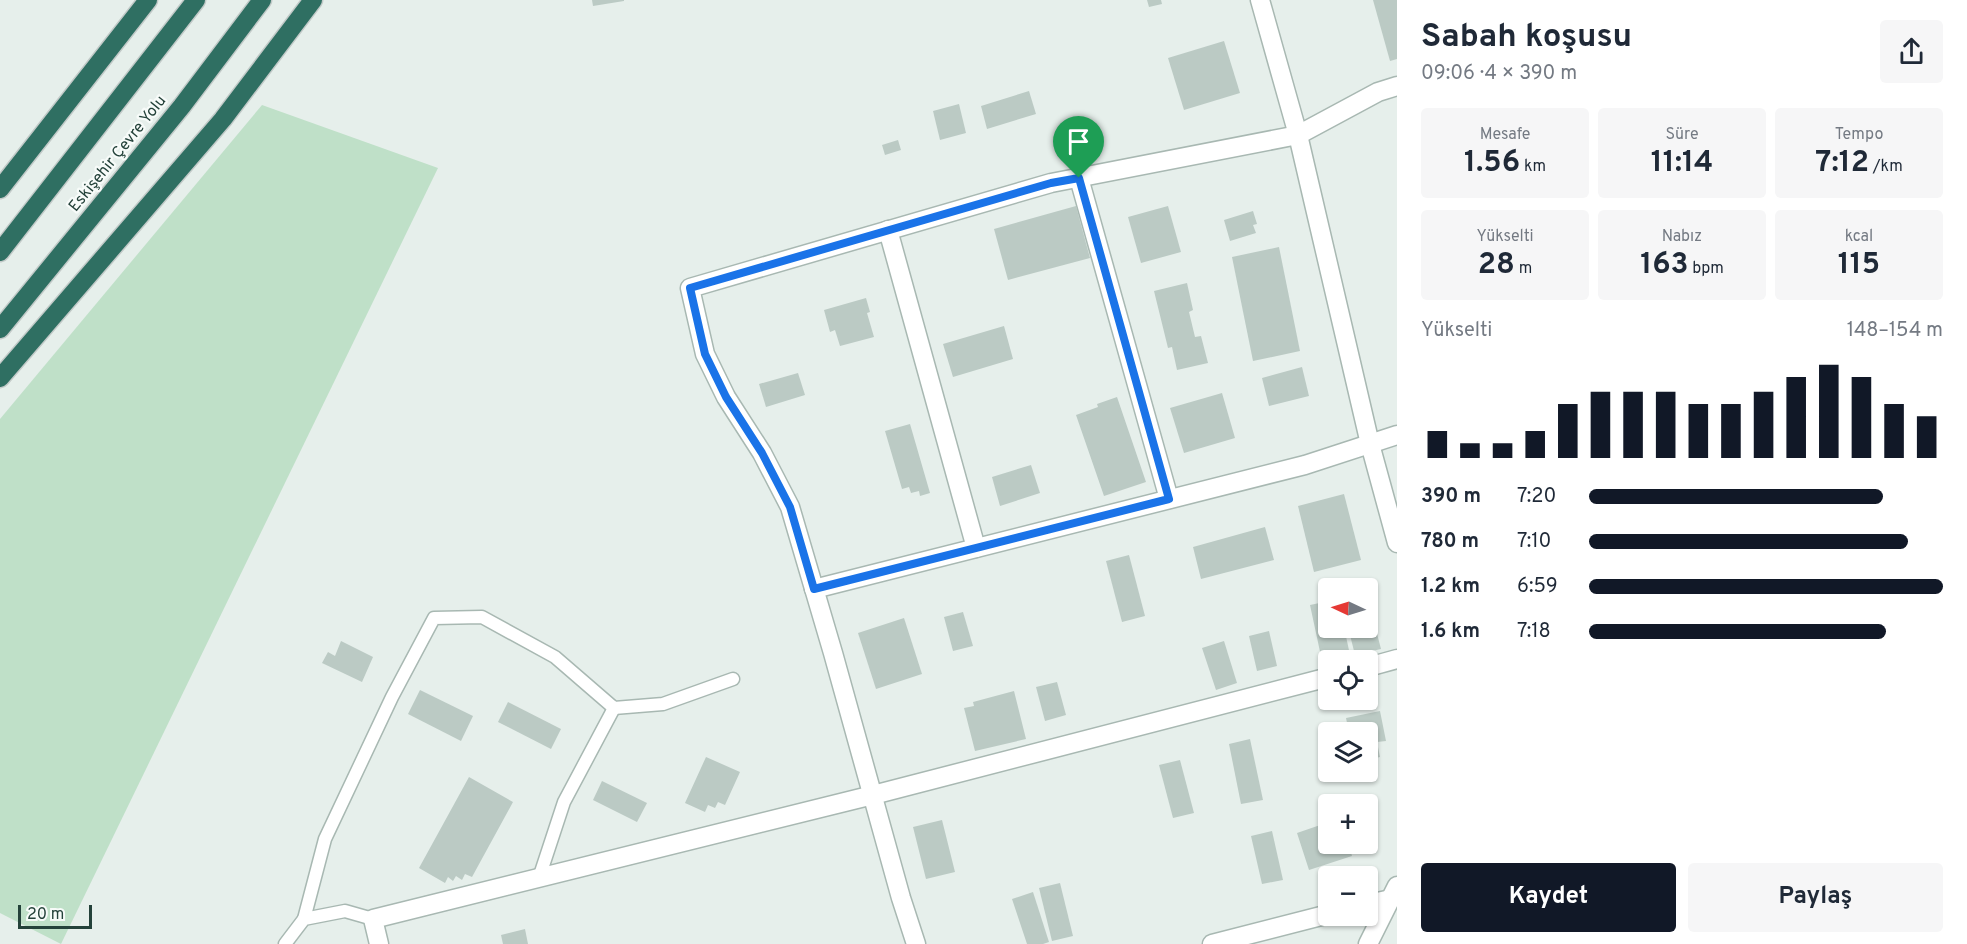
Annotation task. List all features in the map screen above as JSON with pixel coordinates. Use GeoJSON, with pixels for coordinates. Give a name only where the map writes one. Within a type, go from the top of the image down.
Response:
{"type":"FeatureCollection","features":[{"type":"Feature","properties":{"kind":"highway"},"geometry":{"type":"LineString","coordinates":[[0,189],[148,0]]}},
{"type":"Feature","properties":{"kind":"highway","name":"Eskişehir Çevre Yolu"},"geometry":{"type":"LineString","coordinates":[[0,252],[196,0]]}},
{"type":"Feature","properties":{"kind":"highway","name":"Eskişehir Çevre Yolu"},"geometry":{"type":"LineString","coordinates":[[0,329],[182,106],[262,0]]}},
{"type":"Feature","properties":{"kind":"highway"},"geometry":{"type":"LineString","coordinates":[[0,378],[223,119],[313,0]]}},
{"type":"Feature","properties":{"kind":"street"},"geometry":{"type":"LineString","coordinates":[[1260,0],[1298,135],[1370,444],[1397,543]]}},
{"type":"Feature","properties":{"kind":"street"},"geometry":{"type":"LineString","coordinates":[[916,944],[790,507],[762,453],[726,397],[705,354],[690,288],[1051,183],[1298,135],[1378,92],[1397,86]]}},
{"type":"Feature","properties":{"kind":"street"},"geometry":{"type":"LineString","coordinates":[[1079,178],[1169,499]]}},
{"type":"Feature","properties":{"kind":"street"},"geometry":{"type":"LineString","coordinates":[[888,230],[976,548]]}},
{"type":"Feature","properties":{"kind":"street"},"geometry":{"type":"LineString","coordinates":[[814,589],[1305,465],[1397,435]]}},
{"type":"Feature","properties":{"kind":"street"},"geometry":{"type":"LineString","coordinates":[[1378,664],[1397,659]]}},
{"type":"Feature","properties":{"kind":"street"},"geometry":{"type":"LineString","coordinates":[[379,944],[372,919],[873,795],[1318,680]]}},
{"type":"Feature","properties":{"kind":"street"},"geometry":{"type":"LineString","coordinates":[[1378,899],[1394,892]]}},
{"type":"Feature","properties":{"kind":"street"},"geometry":{"type":"LineString","coordinates":[[1368,944],[1394,892]]}},
{"type":"Feature","properties":{"kind":"street"},"geometry":{"type":"LineString","coordinates":[[1212,944],[1318,917]]}},
{"type":"Feature","properties":{"kind":"lane"},"geometry":{"type":"LineString","coordinates":[[285,944],[304,919],[325,839],[392,697],[434,618],[482,617],[555,657],[614,708],[663,704],[733,679]]}},
{"type":"Feature","properties":{"kind":"lane"},"geometry":{"type":"LineString","coordinates":[[539,878],[564,802],[614,708]]}},
{"type":"Feature","properties":{"kind":"lane"},"geometry":{"type":"LineString","coordinates":[[304,919],[345,910],[372,919]]}},
{"type":"Feature","properties":{"kind":"green space"},"geometry":{"type":"Polygon","coordinates":[[[262,105],[438,168],[61,944],[0,913],[0,419],[262,105]]]}},
{"type":"Feature","properties":{"kind":"building"},"geometry":{"type":"Polygon","coordinates":[[[592,0],[624,0],[624,1],[593,6],[592,0]]]}},
{"type":"Feature","properties":{"kind":"building"},"geometry":{"type":"Polygon","coordinates":[[[1147,0],[1161,0],[1162,4],[1149,7],[1147,0]]]}},
{"type":"Feature","properties":{"kind":"building"},"geometry":{"type":"Polygon","coordinates":[[[1373,0],[1397,0],[1397,59],[1390,61],[1373,0]]]}},
{"type":"Feature","properties":{"kind":"building"},"geometry":{"type":"Polygon","coordinates":[[[1224,41],[1240,93],[1184,110],[1168,58],[1224,41]]]}},
{"type":"Feature","properties":{"kind":"building"},"geometry":{"type":"Polygon","coordinates":[[[1029,91],[1036,114],[987,129],[981,106],[1029,91]]]}},
{"type":"Feature","properties":{"kind":"building"},"geometry":{"type":"Polygon","coordinates":[[[959,104],[966,133],[940,140],[933,111],[959,104]]]}},
{"type":"Feature","properties":{"kind":"building"},"geometry":{"type":"Polygon","coordinates":[[[898,140],[901,150],[885,155],[882,145],[898,140]]]}},
{"type":"Feature","properties":{"kind":"building"},"geometry":{"type":"Polygon","coordinates":[[[1076,206],[1090,258],[1008,280],[994,229],[1076,206]]]}},
{"type":"Feature","properties":{"kind":"building"},"geometry":{"type":"Polygon","coordinates":[[[1168,206],[1181,252],[1141,263],[1128,217],[1168,206]]]}},
{"type":"Feature","properties":{"kind":"building"},"geometry":{"type":"Polygon","coordinates":[[[1253,211],[1257,224],[1253,225],[1256,233],[1230,241],[1224,220],[1253,211]]]}},
{"type":"Feature","properties":{"kind":"building"},"geometry":{"type":"Polygon","coordinates":[[[1279,247],[1300,351],[1253,361],[1232,257],[1279,247]]]}},
{"type":"Feature","properties":{"kind":"building"},"geometry":{"type":"Polygon","coordinates":[[[1187,283],[1193,310],[1189,312],[1195,337],[1201,336],[1208,363],[1177,370],[1172,347],[1168,348],[1154,291],[1187,283]]]}},
{"type":"Feature","properties":{"kind":"building"},"geometry":{"type":"Polygon","coordinates":[[[866,298],[870,312],[867,313],[874,337],[840,346],[835,330],[830,332],[824,310],[866,298]]]}},
{"type":"Feature","properties":{"kind":"building"},"geometry":{"type":"Polygon","coordinates":[[[1004,326],[1013,359],[953,377],[943,344],[1004,326]]]}},
{"type":"Feature","properties":{"kind":"building"},"geometry":{"type":"Polygon","coordinates":[[[1302,367],[1309,396],[1269,406],[1262,378],[1302,367]]]}},
{"type":"Feature","properties":{"kind":"building"},"geometry":{"type":"Polygon","coordinates":[[[798,373],[805,395],[766,407],[759,384],[798,373]]]}},
{"type":"Feature","properties":{"kind":"building"},"geometry":{"type":"Polygon","coordinates":[[[1222,393],[1235,438],[1184,453],[1170,408],[1222,393]]]}},
{"type":"Feature","properties":{"kind":"building"},"geometry":{"type":"Polygon","coordinates":[[[1117,397],[1146,482],[1104,496],[1076,415],[1117,397]]]}},
{"type":"Feature","properties":{"kind":"building"},"geometry":{"type":"Polygon","coordinates":[[[910,424],[930,493],[920,496],[919,491],[911,493],[909,487],[902,489],[885,431],[910,424]]]}},
{"type":"Feature","properties":{"kind":"building"},"geometry":{"type":"Polygon","coordinates":[[[1031,465],[1040,493],[1000,506],[992,477],[1031,465]]]}},
{"type":"Feature","properties":{"kind":"building"},"geometry":{"type":"Polygon","coordinates":[[[1344,494],[1361,560],[1314,572],[1298,506],[1344,494]]]}},
{"type":"Feature","properties":{"kind":"building"},"geometry":{"type":"Polygon","coordinates":[[[1265,527],[1274,560],[1201,579],[1193,547],[1265,527]]]}},
{"type":"Feature","properties":{"kind":"building"},"geometry":{"type":"Polygon","coordinates":[[[1129,555],[1145,616],[1122,622],[1106,561],[1129,555]]]}},
{"type":"Feature","properties":{"kind":"building"},"geometry":{"type":"Polygon","coordinates":[[[1318,603],[1318,638],[1346,638],[1349,650],[1320,650],[1310,605],[1318,603]]]}},
{"type":"Feature","properties":{"kind":"building"},"geometry":{"type":"Polygon","coordinates":[[[963,612],[973,646],[953,651],[944,617],[963,612]]]}},
{"type":"Feature","properties":{"kind":"building"},"geometry":{"type":"Polygon","coordinates":[[[904,618],[922,674],[876,689],[858,633],[904,618]]]}},
{"type":"Feature","properties":{"kind":"building"},"geometry":{"type":"Polygon","coordinates":[[[1269,631],[1277,666],[1257,671],[1249,636],[1269,631]]]}},
{"type":"Feature","properties":{"kind":"building"},"geometry":{"type":"Polygon","coordinates":[[[1378,637],[1381,649],[1354,650],[1351,638],[1378,637]]]}},
{"type":"Feature","properties":{"kind":"building"},"geometry":{"type":"Polygon","coordinates":[[[341,641],[373,657],[362,682],[322,663],[328,652],[335,656],[341,641]]]}},
{"type":"Feature","properties":{"kind":"building"},"geometry":{"type":"Polygon","coordinates":[[[1224,641],[1237,683],[1216,690],[1202,648],[1224,641]]]}},
{"type":"Feature","properties":{"kind":"building"},"geometry":{"type":"Polygon","coordinates":[[[1057,682],[1066,715],[1045,721],[1036,687],[1057,682]]]}},
{"type":"Feature","properties":{"kind":"building"},"geometry":{"type":"Polygon","coordinates":[[[420,690],[473,716],[461,741],[408,714],[420,690]]]}},
{"type":"Feature","properties":{"kind":"building"},"geometry":{"type":"Polygon","coordinates":[[[1014,691],[1026,739],[975,751],[964,708],[974,706],[973,702],[1014,691]]]}},
{"type":"Feature","properties":{"kind":"building"},"geometry":{"type":"Polygon","coordinates":[[[508,702],[561,729],[551,749],[498,722],[508,702]]]}},
{"type":"Feature","properties":{"kind":"building"},"geometry":{"type":"Polygon","coordinates":[[[1380,711],[1386,741],[1378,742],[1378,722],[1347,722],[1346,718],[1380,711]]]}},
{"type":"Feature","properties":{"kind":"building"},"geometry":{"type":"Polygon","coordinates":[[[1250,739],[1263,800],[1241,804],[1229,744],[1250,739]]]}},
{"type":"Feature","properties":{"kind":"building"},"geometry":{"type":"Polygon","coordinates":[[[706,757],[740,772],[725,805],[718,802],[715,808],[708,805],[705,812],[685,803],[706,757]]]}},
{"type":"Feature","properties":{"kind":"building"},"geometry":{"type":"Polygon","coordinates":[[[1180,760],[1194,813],[1173,818],[1159,765],[1180,760]]]}},
{"type":"Feature","properties":{"kind":"building"},"geometry":{"type":"Polygon","coordinates":[[[469,777],[513,802],[472,877],[465,874],[462,880],[456,876],[453,881],[448,877],[445,883],[419,868],[469,777]]]}},
{"type":"Feature","properties":{"kind":"building"},"geometry":{"type":"Polygon","coordinates":[[[602,781],[647,803],[637,822],[593,800],[602,781]]]}},
{"type":"Feature","properties":{"kind":"building"},"geometry":{"type":"Polygon","coordinates":[[[942,820],[955,872],[926,879],[913,827],[942,820]]]}},
{"type":"Feature","properties":{"kind":"building"},"geometry":{"type":"Polygon","coordinates":[[[1318,826],[1318,854],[1351,854],[1352,856],[1309,870],[1297,833],[1318,826]]]}},
{"type":"Feature","properties":{"kind":"building"},"geometry":{"type":"Polygon","coordinates":[[[1272,831],[1283,880],[1262,884],[1251,836],[1272,831]]]}},
{"type":"Feature","properties":{"kind":"building"},"geometry":{"type":"Polygon","coordinates":[[[1060,883],[1073,936],[1052,941],[1039,888],[1060,883]]]}},
{"type":"Feature","properties":{"kind":"building"},"geometry":{"type":"Polygon","coordinates":[[[1033,892],[1049,942],[1043,944],[1027,944],[1012,899],[1033,892]]]}},
{"type":"Feature","properties":{"kind":"building"},"geometry":{"type":"Polygon","coordinates":[[[525,929],[528,944],[503,944],[501,935],[525,929]]]}},
{"type":"Feature","properties":{"kind":"route"},"geometry":{"type":"LineString","coordinates":[[1079,178],[1169,499],[814,589],[790,507],[762,453],[726,397],[705,354],[690,288],[1051,183],[1079,178]]}}]}
